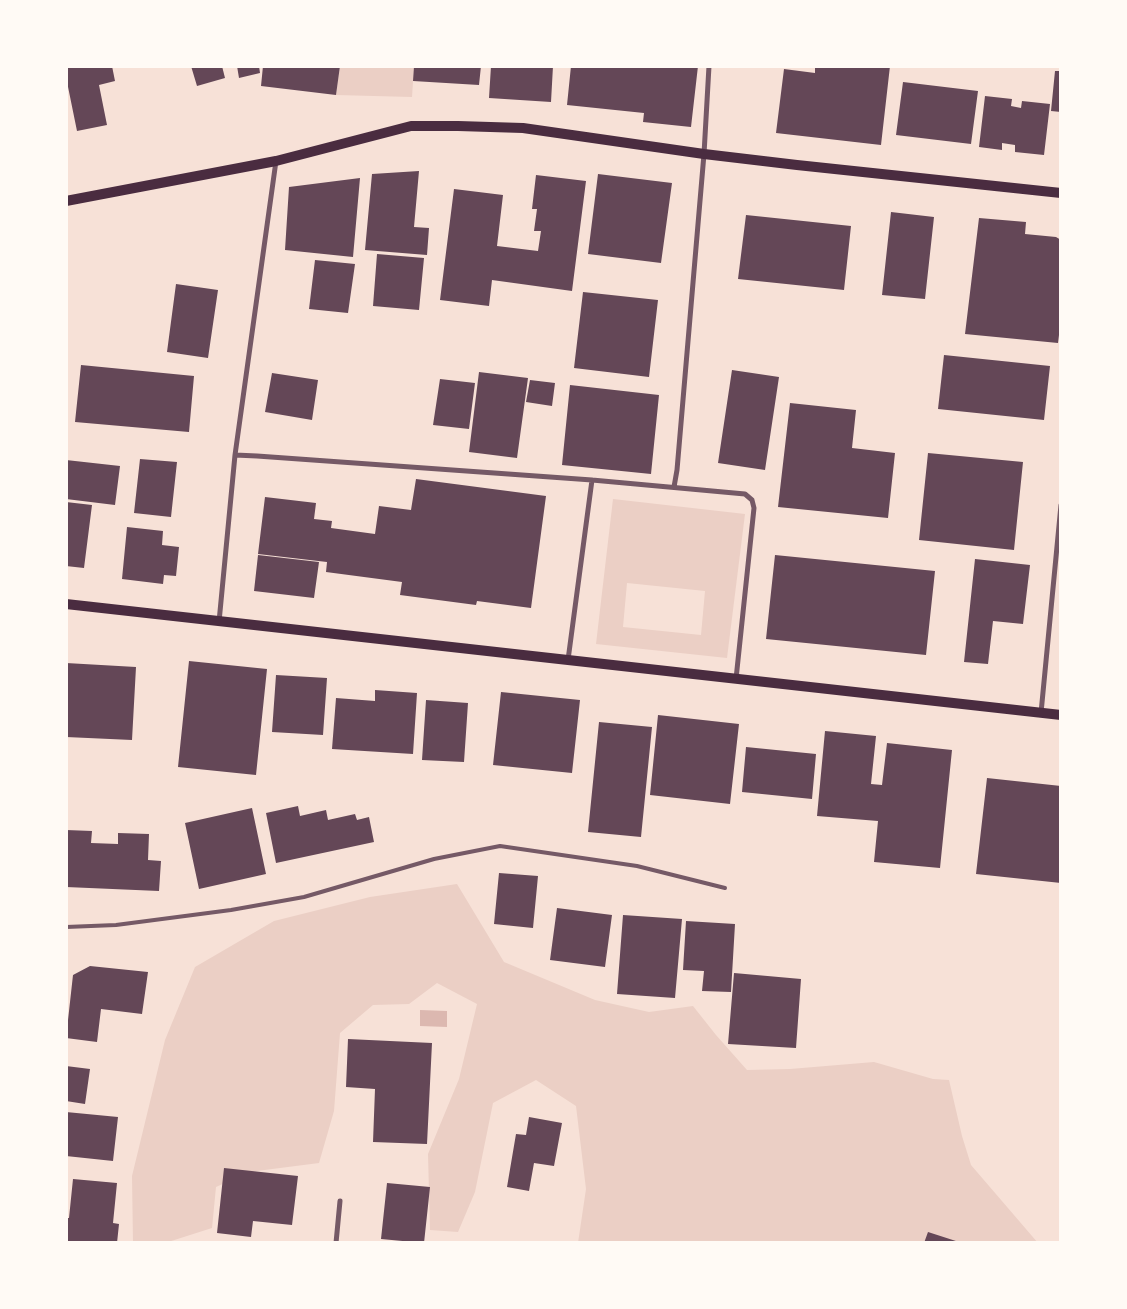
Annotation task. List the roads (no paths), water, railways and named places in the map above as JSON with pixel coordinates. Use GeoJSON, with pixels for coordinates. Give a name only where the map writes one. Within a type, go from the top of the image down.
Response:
{"type":"FeatureCollection","features":[{"type":"Feature","properties":{"kind":"main road"},"geometry":{"type":"LineString","coordinates":[[66,201],[276,161],[411,126],[523,128],[797,166],[1061,194]]}},
{"type":"Feature","properties":{"kind":"main road"},"geometry":{"type":"LineString","coordinates":[[66,604],[1061,715]]}},
{"type":"Feature","properties":{"kind":"street"},"geometry":{"type":"LineString","coordinates":[[674,487],[677,470],[710,66]]}},
{"type":"Feature","properties":{"kind":"street"},"geometry":{"type":"LineString","coordinates":[[219,622],[235,455],[276,161]]}},
{"type":"Feature","properties":{"kind":"street"},"geometry":{"type":"LineString","coordinates":[[235,455],[592,480],[744,494],[752,500],[754,508],[736,679]]}},
{"type":"Feature","properties":{"kind":"street"},"geometry":{"type":"LineString","coordinates":[[568,660],[592,480]]}},
{"type":"Feature","properties":{"kind":"street"},"geometry":{"type":"LineString","coordinates":[[1041,713],[1061,505]]}},
{"type":"Feature","properties":{"kind":"street"},"geometry":{"type":"LineString","coordinates":[[336,1243],[340,1201]]}},
{"type":"Feature","properties":{"kind":"lane"},"geometry":{"type":"LineString","coordinates":[[66,926],[116,925],[231,910],[304,897],[434,859],[500,846],[637,866],[725,888]]}}]}
